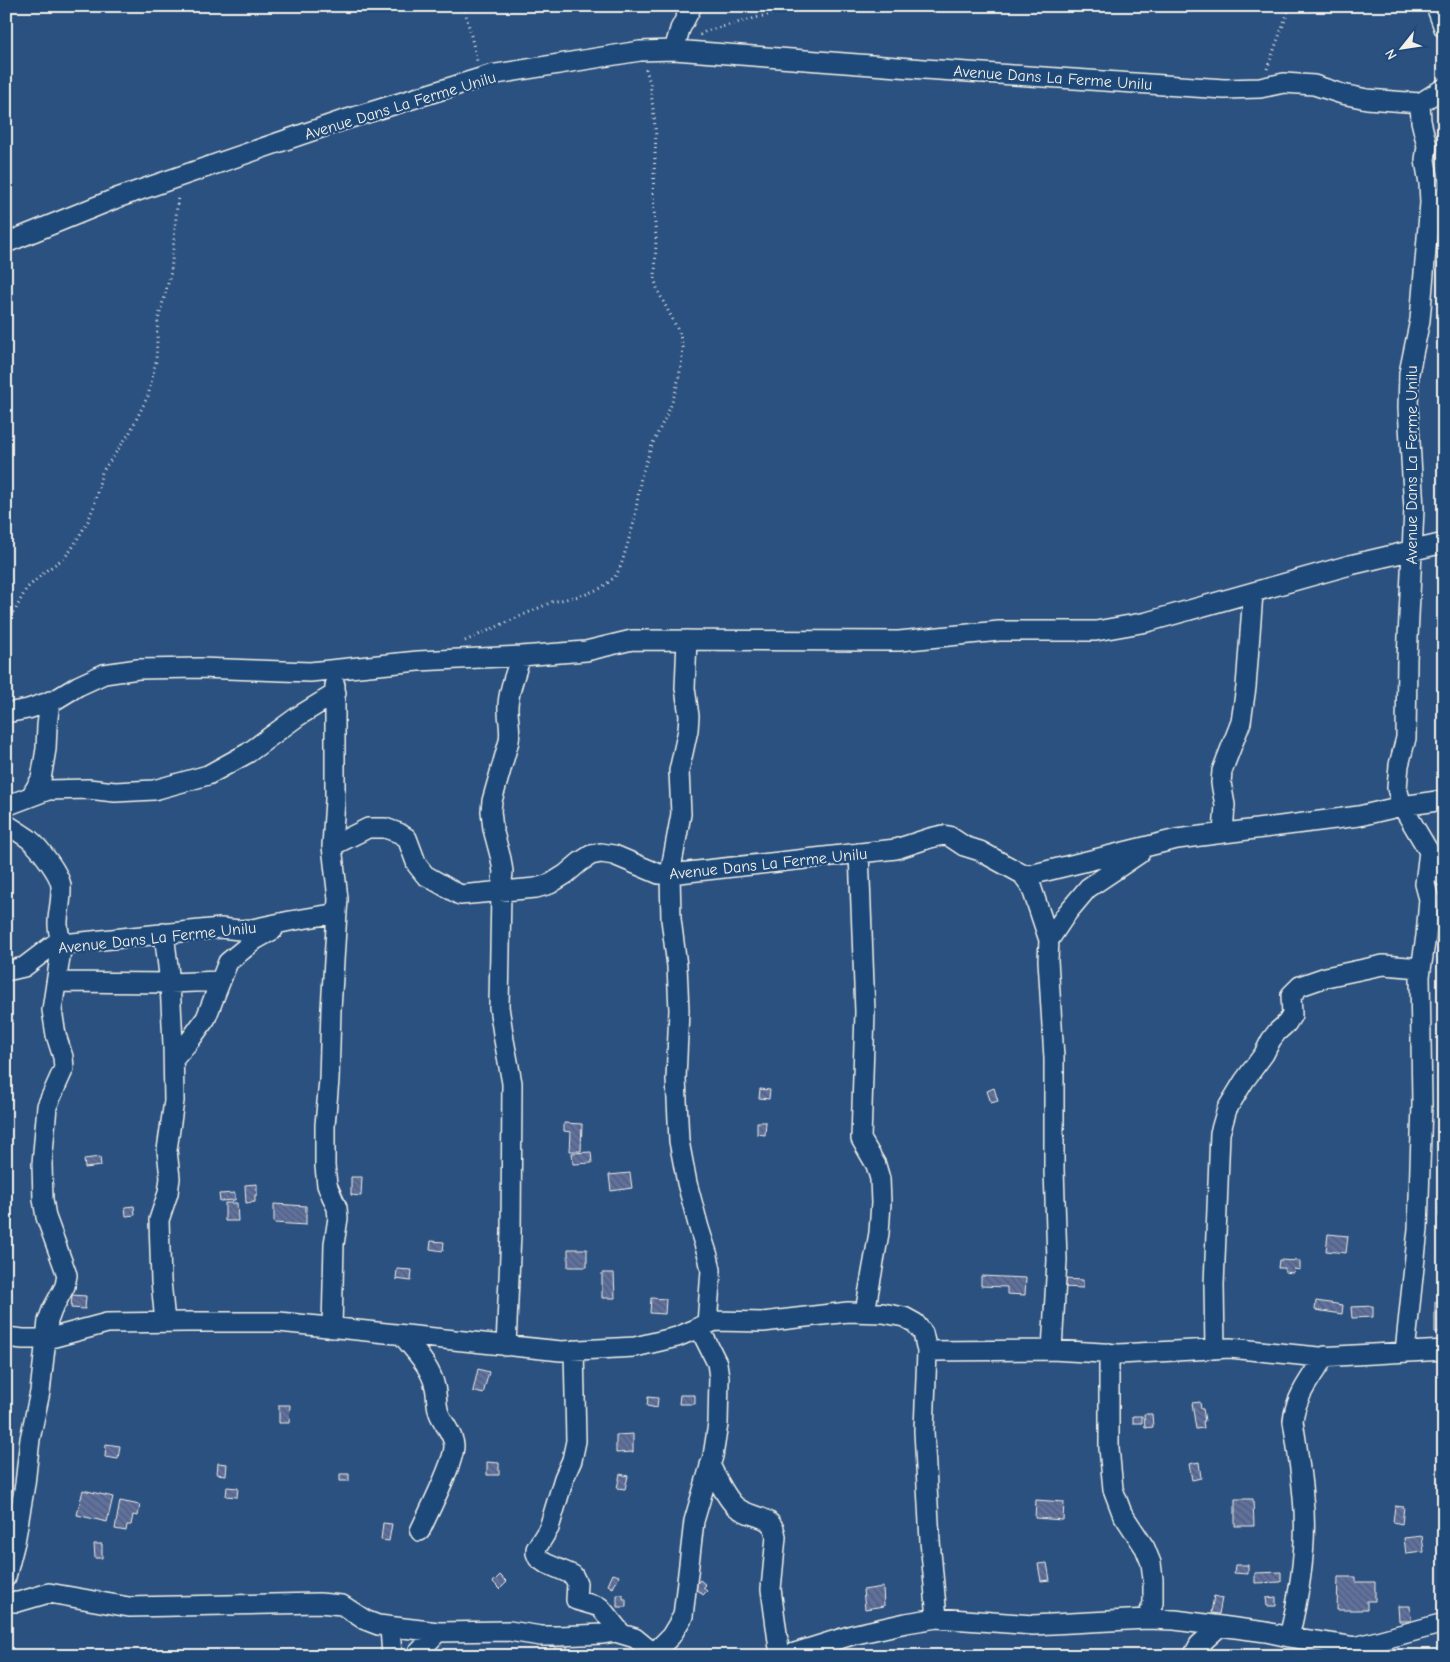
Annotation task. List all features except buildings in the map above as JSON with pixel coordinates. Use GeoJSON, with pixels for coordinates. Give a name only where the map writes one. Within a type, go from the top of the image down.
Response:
{"type":"FeatureCollection","features":[{"type":"Feature","properties":{"kind":"street"},"geometry":{"type":"LineString","coordinates":[[679,50],[680,29],[692,6]]}},
{"type":"Feature","properties":{"kind":"street"},"geometry":{"type":"LineString","coordinates":[[1436,6],[1444,28]]}},
{"type":"Feature","properties":{"kind":"street","name":"Avenue Dans La Ferme Unilu"},"geometry":{"type":"LineString","coordinates":[[6,243],[117,198],[341,121],[482,78],[499,73],[640,51],[679,50],[1224,89],[1260,88],[1284,83],[1314,85],[1359,97],[1420,103],[1421,120],[1427,146],[1425,160],[1430,203],[1420,320],[1409,372],[1409,424],[1414,509],[1407,659],[1406,738],[1399,764],[1397,788],[1402,806]]}},
{"type":"Feature","properties":{"kind":"street"},"geometry":{"type":"LineString","coordinates":[[1420,103],[1444,88]]}},
{"type":"Feature","properties":{"kind":"street"},"geometry":{"type":"LineString","coordinates":[[6,713],[50,701],[104,674],[138,669],[200,668],[310,672],[418,661],[586,651],[632,640],[899,641],[1000,631],[1096,631],[1148,622],[1253,592],[1444,543]]}},
{"type":"Feature","properties":{"kind":"street"},"geometry":{"type":"LineString","coordinates":[[1223,833],[1225,805],[1221,783],[1222,771],[1241,722],[1246,687],[1253,592]]}},
{"type":"Feature","properties":{"kind":"street"},"geometry":{"type":"LineString","coordinates":[[6,1602],[18,1602],[50,1593],[129,1607],[319,1603],[342,1605],[378,1626],[438,1632],[508,1631],[541,1636],[558,1636],[615,1632],[635,1638],[656,1654],[671,1636],[683,1616],[694,1522],[710,1465],[718,1424],[719,1377],[717,1363],[703,1325],[711,1270],[687,1183],[679,1142],[676,1079],[679,1010],[676,948],[671,919],[670,874],[680,814],[679,771],[688,730],[689,716],[685,688],[687,640]]}},
{"type":"Feature","properties":{"kind":"street"},"geometry":{"type":"LineString","coordinates":[[506,1346],[512,1083],[500,1007],[501,891],[503,872],[491,812],[492,801],[511,732],[508,701],[521,656]]}},
{"type":"Feature","properties":{"kind":"street"},"geometry":{"type":"LineString","coordinates":[[332,1328],[337,1208],[327,1185],[325,1133],[338,899],[332,846],[335,800],[335,670]]}},
{"type":"Feature","properties":{"kind":"street"},"geometry":{"type":"LineString","coordinates":[[6,806],[48,790],[88,789],[115,792],[154,790],[208,775],[248,753],[297,717],[336,693]]}},
{"type":"Feature","properties":{"kind":"street"},"geometry":{"type":"LineString","coordinates":[[31,796],[40,779],[46,748],[50,701]]}},
{"type":"Feature","properties":{"kind":"street"},"geometry":{"type":"LineString","coordinates":[[1022,874],[1030,875],[1178,839],[1359,816],[1402,806],[1444,800]]}},
{"type":"Feature","properties":{"kind":"street"},"geometry":{"type":"LineString","coordinates":[[1402,806],[1444,876]]}},
{"type":"Feature","properties":{"kind":"street"},"geometry":{"type":"LineString","coordinates":[[6,824],[31,840],[60,877],[61,886],[57,921],[58,934],[62,944],[52,1010],[64,1068],[47,1106],[42,1164],[43,1199],[46,1217],[66,1275],[65,1286],[48,1321],[40,1392],[30,1439],[24,1493],[6,1577]]}},
{"type":"Feature","properties":{"kind":"street","name":"Avenue Dans La Ferme Unilu"},"geometry":{"type":"LineString","coordinates":[[332,846],[368,828],[385,828],[399,833],[407,838],[417,865],[425,875],[460,895],[536,888],[550,884],[580,862],[591,856],[601,854],[614,854],[659,874],[670,874],[896,849],[943,835],[949,836],[964,846],[980,851],[1022,874]]}},
{"type":"Feature","properties":{"kind":"street"},"geometry":{"type":"LineString","coordinates":[[1049,940],[1067,913],[1088,888],[1151,846]]}},
{"type":"Feature","properties":{"kind":"street"},"geometry":{"type":"LineString","coordinates":[[1405,1352],[1418,1229],[1422,1104],[1420,976],[1429,900],[1425,884],[1429,851]]}},
{"type":"Feature","properties":{"kind":"street"},"geometry":{"type":"LineString","coordinates":[[859,853],[865,1012],[861,1139],[876,1166],[880,1179],[881,1203],[879,1233],[864,1312]]}},
{"type":"Feature","properties":{"kind":"street"},"geometry":{"type":"LineString","coordinates":[[1022,874],[1031,886],[1049,940],[1048,960],[1054,1058],[1054,1169],[1057,1260],[1052,1350]]}},
{"type":"Feature","properties":{"kind":"street","name":"Avenue Dans La Ferme Unilu"},"geometry":{"type":"LineString","coordinates":[[6,971],[24,967],[53,945],[220,928],[252,929],[336,912]]}},
{"type":"Feature","properties":{"kind":"street"},"geometry":{"type":"LineString","coordinates":[[174,1059],[206,1018],[228,962],[255,940],[290,921]]}},
{"type":"Feature","properties":{"kind":"street"},"geometry":{"type":"LineString","coordinates":[[164,933],[170,983],[174,1059],[174,1101],[167,1150],[170,1178],[168,1193],[159,1220],[161,1281],[166,1322]]}},
{"type":"Feature","properties":{"kind":"street"},"geometry":{"type":"LineString","coordinates":[[1216,1349],[1214,1285],[1220,1133],[1227,1108],[1264,1054],[1271,1040],[1292,1015],[1291,995],[1300,986],[1326,977],[1383,965],[1421,968]]}},
{"type":"Feature","properties":{"kind":"street"},"geometry":{"type":"LineString","coordinates":[[56,982],[170,983],[220,981]]}},
{"type":"Feature","properties":{"kind":"street"},"geometry":{"type":"LineString","coordinates":[[6,1337],[47,1339],[107,1323],[279,1322],[561,1351],[635,1347],[677,1337],[716,1321],[763,1322],[848,1312],[883,1313],[904,1317],[915,1323],[923,1333],[927,1351],[924,1431],[930,1540],[937,1618]]}},
{"type":"Feature","properties":{"kind":"street"},"geometry":{"type":"LineString","coordinates":[[402,1335],[423,1361],[431,1375],[435,1386],[439,1413],[450,1432],[454,1444],[448,1467],[420,1531]]}},
{"type":"Feature","properties":{"kind":"street"},"geometry":{"type":"LineString","coordinates":[[927,1351],[1052,1350],[1109,1354],[1230,1348],[1319,1357],[1444,1350]]}},
{"type":"Feature","properties":{"kind":"street"},"geometry":{"type":"LineString","coordinates":[[574,1350],[576,1441],[572,1460],[564,1478],[551,1522],[536,1549],[536,1553],[538,1558],[545,1563],[573,1575],[577,1583],[576,1600],[600,1607],[621,1633]]}},
{"type":"Feature","properties":{"kind":"street"},"geometry":{"type":"LineString","coordinates":[[1109,1354],[1109,1448],[1113,1489],[1122,1513],[1145,1548],[1151,1563],[1153,1603],[1147,1619]]}},
{"type":"Feature","properties":{"kind":"street"},"geometry":{"type":"LineString","coordinates":[[1289,1637],[1296,1608],[1303,1558],[1304,1498],[1293,1421],[1294,1410],[1304,1388],[1325,1356]]}},
{"type":"Feature","properties":{"kind":"street"},"geometry":{"type":"LineString","coordinates":[[710,1465],[734,1505],[743,1511],[770,1522],[775,1529],[776,1537],[771,1589],[780,1656]]}},
{"type":"Feature","properties":{"kind":"street"},"geometry":{"type":"LineString","coordinates":[[785,1656],[852,1634],[937,1618],[1032,1625],[1147,1619],[1199,1622],[1266,1632],[1356,1651],[1444,1623]]}},
{"type":"Feature","properties":{"kind":"street"},"geometry":{"type":"LineString","coordinates":[[1193,1656],[1199,1645],[1220,1626]]}},
{"type":"Feature","properties":{"kind":"street"},"geometry":{"type":"LineString","coordinates":[[390,1627],[392,1656]]}},
{"type":"Feature","properties":{"kind":"street"},"geometry":{"type":"LineString","coordinates":[[415,1656],[438,1632]]}},
{"type":"Feature","properties":{"kind":"path"},"geometry":{"type":"LineString","coordinates":[[464,6],[482,78]]}},
{"type":"Feature","properties":{"kind":"path"},"geometry":{"type":"LineString","coordinates":[[679,50],[706,31],[801,6]]}},
{"type":"Feature","properties":{"kind":"path"},"geometry":{"type":"LineString","coordinates":[[1260,88],[1290,6]]}},
{"type":"Feature","properties":{"kind":"path"},"geometry":{"type":"LineString","coordinates":[[464,641],[552,602],[584,595],[601,588],[615,577],[634,522],[641,476],[676,390],[682,367],[682,347],[679,332],[658,291],[656,281],[654,194],[656,135],[650,83],[640,51]]}},
{"type":"Feature","properties":{"kind":"path"},"geometry":{"type":"LineString","coordinates":[[6,620],[16,609],[26,589],[71,550],[88,521],[94,506],[102,472],[129,434],[148,396],[156,362],[158,320],[171,272],[179,177]]}}]}
